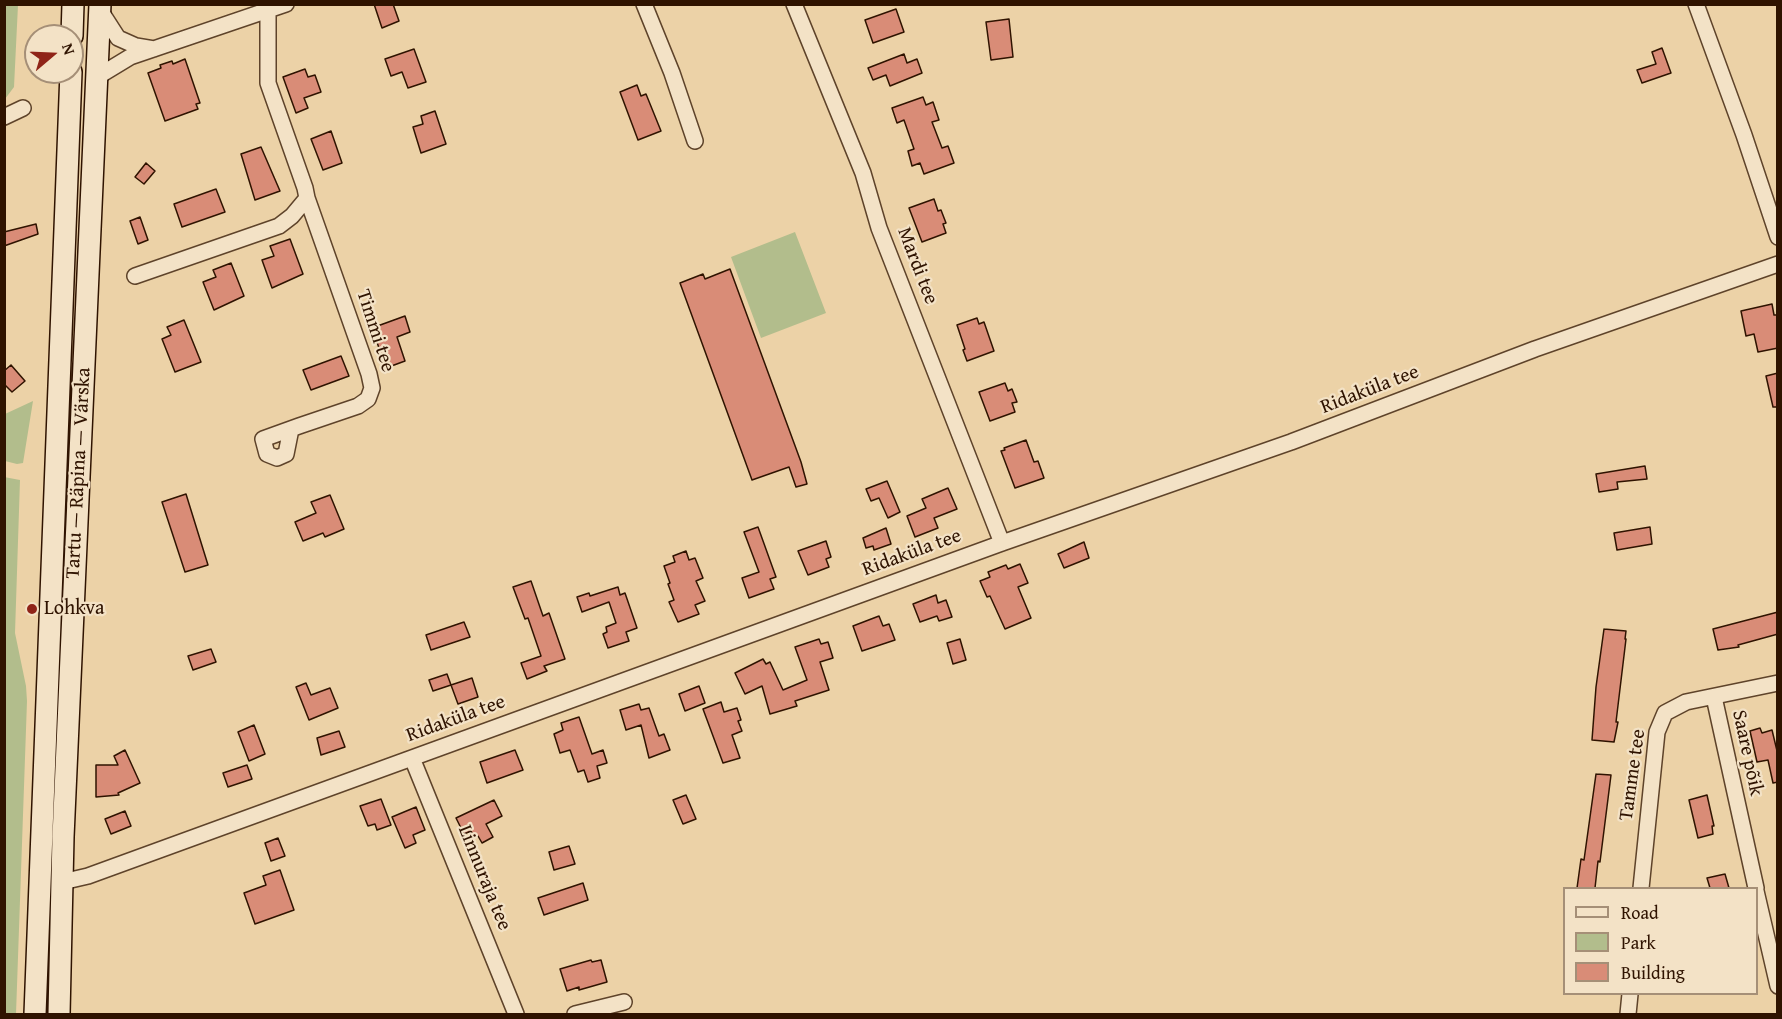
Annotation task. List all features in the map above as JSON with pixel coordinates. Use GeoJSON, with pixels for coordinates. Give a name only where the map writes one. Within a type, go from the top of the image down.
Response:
{"type":"FeatureCollection","features":[{"type":"Feature","properties":{"kind":"main road"},"geometry":{"type":"LineString","coordinates":[[72,24],[73,4]]}},
{"type":"Feature","properties":{"kind":"main road","name":"Tartu — Räpina — Värska"},"geometry":{"type":"LineString","coordinates":[[59,1014],[62,882],[100,7]]}},
{"type":"Feature","properties":{"kind":"main road","name":"Tartu — Räpina — Värska"},"geometry":{"type":"LineString","coordinates":[[35,1014],[71,84]]}},
{"type":"Feature","properties":{"kind":"street"},"geometry":{"type":"LineString","coordinates":[[97,77],[121,61],[286,4]]}},
{"type":"Feature","properties":{"kind":"street"},"geometry":{"type":"LineString","coordinates":[[644,4],[672,73],[695,141]]}},
{"type":"Feature","properties":{"kind":"street","name":"Mardi tee"},"geometry":{"type":"LineString","coordinates":[[794,4],[863,173],[879,228],[1002,543]]}},
{"type":"Feature","properties":{"kind":"street"},"geometry":{"type":"LineString","coordinates":[[1696,4],[1778,237]]}},
{"type":"Feature","properties":{"kind":"street"},"geometry":{"type":"LineString","coordinates":[[100,7],[118,38],[136,46],[153,49]]}},
{"type":"Feature","properties":{"kind":"street","name":"Timmi tee"},"geometry":{"type":"LineString","coordinates":[[268,11],[268,83],[372,388],[368,399],[358,406],[291,429]]}},
{"type":"Feature","properties":{"kind":"street"},"geometry":{"type":"LineString","coordinates":[[4,117],[23,108]]}},
{"type":"Feature","properties":{"kind":"street"},"geometry":{"type":"LineString","coordinates":[[135,276],[279,226],[292,216],[307,198]]}},
{"type":"Feature","properties":{"kind":"street","name":"Ridaküla tee"},"geometry":{"type":"LineString","coordinates":[[62,882],[88,876],[1002,543],[1291,442],[1535,349],[1778,264]]}},
{"type":"Feature","properties":{"kind":"street","name":"Tamme tee"},"geometry":{"type":"LineString","coordinates":[[1641,887],[1657,732],[1665,713],[1686,702],[1778,682]]}},
{"type":"Feature","properties":{"kind":"street","name":"Saare põik"},"geometry":{"type":"LineString","coordinates":[[1714,697],[1755,887]]}},
{"type":"Feature","properties":{"kind":"street","name":"Linnuraja tee"},"geometry":{"type":"LineString","coordinates":[[412,758],[516,1014]]}},
{"type":"Feature","properties":{"kind":"street","name":"Saare põik"},"geometry":{"type":"LineString","coordinates":[[1758,899],[1778,986]]}},
{"type":"Feature","properties":{"kind":"street"},"geometry":{"type":"LineString","coordinates":[[1628,1014],[1630,995]]}},
{"type":"Feature","properties":{"kind":"street"},"geometry":{"type":"LineString","coordinates":[[575,1014],[624,1002]]}},
{"type":"Feature","properties":{"kind":"green space"},"geometry":{"type":"Polygon","coordinates":[[[5,4],[18,5],[14,87],[5,99],[5,4]]]}},
{"type":"Feature","properties":{"kind":"green space"},"geometry":{"type":"Polygon","coordinates":[[[795,232],[826,313],[761,338],[731,257],[795,232]]]}},
{"type":"Feature","properties":{"kind":"green space"},"geometry":{"type":"Polygon","coordinates":[[[33,401],[23,463],[5,461],[5,414],[33,401]]]}},
{"type":"Feature","properties":{"kind":"green space"},"geometry":{"type":"Polygon","coordinates":[[[4,477],[20,480],[15,633],[27,701],[16,1014],[4,1014],[4,477]]]}},
{"type":"Feature","properties":{"kind":"building"},"geometry":{"type":"Polygon","coordinates":[[[374,4],[393,4],[399,21],[382,28],[374,4]]]}},
{"type":"Feature","properties":{"kind":"building"},"geometry":{"type":"Polygon","coordinates":[[[896,9],[904,32],[873,43],[865,20],[896,9]]]}},
{"type":"Feature","properties":{"kind":"building"},"geometry":{"type":"Polygon","coordinates":[[[1009,19],[1013,57],[991,60],[986,22],[1009,19]]]}},
{"type":"Feature","properties":{"kind":"building"},"geometry":{"type":"Polygon","coordinates":[[[1662,48],[1671,73],[1642,83],[1637,70],[1656,64],[1652,52],[1662,48]]]}},
{"type":"Feature","properties":{"kind":"building"},"geometry":{"type":"Polygon","coordinates":[[[414,49],[426,82],[408,88],[402,72],[391,76],[385,59],[414,49]]]}},
{"type":"Feature","properties":{"kind":"building"},"geometry":{"type":"Polygon","coordinates":[[[904,54],[907,63],[917,59],[922,73],[890,86],[886,75],[873,80],[868,68],[904,54]]]}},
{"type":"Feature","properties":{"kind":"building"},"geometry":{"type":"Polygon","coordinates":[[[185,59],[200,103],[196,104],[198,109],[165,121],[148,73],[161,68],[160,65],[172,61],[173,64],[185,59]]]}},
{"type":"Feature","properties":{"kind":"building"},"geometry":{"type":"Polygon","coordinates":[[[305,69],[308,77],[315,75],[321,92],[304,98],[308,108],[296,113],[283,77],[305,69]]]}},
{"type":"Feature","properties":{"kind":"building"},"geometry":{"type":"Polygon","coordinates":[[[637,85],[641,96],[646,94],[661,131],[638,140],[620,92],[637,85]]]}},
{"type":"Feature","properties":{"kind":"building"},"geometry":{"type":"Polygon","coordinates":[[[923,97],[926,105],[933,102],[939,120],[932,122],[942,148],[948,146],[954,163],[924,174],[920,163],[912,166],[908,151],[914,149],[904,120],[897,123],[892,108],[923,97]]]}},
{"type":"Feature","properties":{"kind":"building"},"geometry":{"type":"Polygon","coordinates":[[[435,111],[446,144],[421,153],[413,127],[423,124],[421,116],[435,111]]]}},
{"type":"Feature","properties":{"kind":"building"},"geometry":{"type":"Polygon","coordinates":[[[331,131],[342,163],[323,170],[311,139],[331,131]]]}},
{"type":"Feature","properties":{"kind":"building"},"geometry":{"type":"Polygon","coordinates":[[[261,147],[280,191],[255,200],[241,154],[261,147]]]}},
{"type":"Feature","properties":{"kind":"building"},"geometry":{"type":"Polygon","coordinates":[[[146,163],[155,171],[144,184],[135,177],[146,163]]]}},
{"type":"Feature","properties":{"kind":"building"},"geometry":{"type":"Polygon","coordinates":[[[216,189],[225,212],[182,227],[174,204],[216,189]]]}},
{"type":"Feature","properties":{"kind":"building"},"geometry":{"type":"Polygon","coordinates":[[[934,199],[946,223],[943,224],[946,233],[922,242],[909,208],[934,199]]]}},
{"type":"Feature","properties":{"kind":"building"},"geometry":{"type":"Polygon","coordinates":[[[140,217],[148,240],[138,244],[130,221],[140,217]]]}},
{"type":"Feature","properties":{"kind":"building"},"geometry":{"type":"Polygon","coordinates":[[[36,224],[38,234],[4,246],[4,232],[36,224]]]}},
{"type":"Feature","properties":{"kind":"building"},"geometry":{"type":"Polygon","coordinates":[[[290,239],[303,274],[272,288],[262,260],[274,256],[270,246],[290,239]]]}},
{"type":"Feature","properties":{"kind":"building"},"geometry":{"type":"Polygon","coordinates":[[[231,263],[244,296],[214,310],[203,282],[216,277],[213,270],[231,263]]]}},
{"type":"Feature","properties":{"kind":"building"},"geometry":{"type":"Polygon","coordinates":[[[730,269],[807,484],[796,487],[789,467],[752,480],[680,283],[703,274],[705,279],[730,269]]]}},
{"type":"Feature","properties":{"kind":"building"},"geometry":{"type":"Polygon","coordinates":[[[1772,304],[1774,315],[1778,315],[1778,348],[1758,352],[1754,334],[1746,336],[1741,311],[1772,304]]]}},
{"type":"Feature","properties":{"kind":"building"},"geometry":{"type":"Polygon","coordinates":[[[405,316],[410,332],[397,337],[405,361],[386,368],[372,328],[405,316]]]}},
{"type":"Feature","properties":{"kind":"building"},"geometry":{"type":"Polygon","coordinates":[[[977,318],[979,324],[984,322],[994,351],[967,361],[957,325],[977,318]]]}},
{"type":"Feature","properties":{"kind":"building"},"geometry":{"type":"Polygon","coordinates":[[[184,320],[201,362],[175,372],[162,339],[171,335],[167,327],[184,320]]]}},
{"type":"Feature","properties":{"kind":"building"},"geometry":{"type":"Polygon","coordinates":[[[341,356],[349,376],[311,390],[303,370],[341,356]]]}},
{"type":"Feature","properties":{"kind":"building"},"geometry":{"type":"Polygon","coordinates":[[[11,365],[25,381],[12,392],[4,384],[4,371],[11,365]]]}},
{"type":"Feature","properties":{"kind":"building"},"geometry":{"type":"Polygon","coordinates":[[[1778,373],[1778,407],[1773,407],[1766,376],[1778,373]]]}},
{"type":"Feature","properties":{"kind":"building"},"geometry":{"type":"Polygon","coordinates":[[[1005,383],[1008,391],[1012,389],[1017,402],[1012,403],[1015,412],[990,421],[979,392],[1005,383]]]}},
{"type":"Feature","properties":{"kind":"building"},"geometry":{"type":"Polygon","coordinates":[[[1026,440],[1034,462],[1038,461],[1044,478],[1015,488],[1001,451],[1026,440]]]}},
{"type":"Feature","properties":{"kind":"building"},"geometry":{"type":"Polygon","coordinates":[[[1645,466],[1647,479],[1617,482],[1618,489],[1599,492],[1596,474],[1645,466]]]}},
{"type":"Feature","properties":{"kind":"building"},"geometry":{"type":"Polygon","coordinates":[[[887,481],[900,512],[888,518],[879,498],[871,501],[866,489],[887,481]]]}},
{"type":"Feature","properties":{"kind":"building"},"geometry":{"type":"Polygon","coordinates":[[[948,488],[957,509],[934,518],[938,528],[915,537],[907,516],[926,508],[922,499],[948,488]]]}},
{"type":"Feature","properties":{"kind":"building"},"geometry":{"type":"Polygon","coordinates":[[[186,494],[208,565],[185,572],[162,502],[186,494]]]}},
{"type":"Feature","properties":{"kind":"building"},"geometry":{"type":"Polygon","coordinates":[[[330,495],[344,529],[325,537],[323,533],[303,541],[295,522],[316,513],[311,502],[330,495]]]}},
{"type":"Feature","properties":{"kind":"building"},"geometry":{"type":"Polygon","coordinates":[[[758,527],[776,577],[770,579],[774,589],[749,598],[742,578],[759,572],[744,532],[758,527]]]}},
{"type":"Feature","properties":{"kind":"building"},"geometry":{"type":"Polygon","coordinates":[[[1650,527],[1652,544],[1617,550],[1614,533],[1650,527]]]}},
{"type":"Feature","properties":{"kind":"building"},"geometry":{"type":"Polygon","coordinates":[[[886,528],[891,544],[874,550],[873,546],[866,548],[863,538],[886,528]]]}},
{"type":"Feature","properties":{"kind":"building"},"geometry":{"type":"Polygon","coordinates":[[[826,541],[831,557],[826,559],[829,567],[808,575],[798,551],[826,541]]]}},
{"type":"Feature","properties":{"kind":"building"},"geometry":{"type":"Polygon","coordinates":[[[1084,542],[1089,558],[1064,568],[1058,554],[1084,542]]]}},
{"type":"Feature","properties":{"kind":"building"},"geometry":{"type":"Polygon","coordinates":[[[686,551],[689,560],[695,558],[703,578],[696,581],[705,601],[695,605],[699,614],[678,622],[669,602],[674,600],[664,566],[675,562],[673,556],[686,551]]]}},
{"type":"Feature","properties":{"kind":"building"},"geometry":{"type":"Polygon","coordinates":[[[1020,564],[1028,583],[1018,587],[1031,618],[1005,629],[990,596],[987,597],[980,581],[990,577],[988,572],[1006,565],[1008,569],[1020,564]]]}},
{"type":"Feature","properties":{"kind":"building"},"geometry":{"type":"Polygon","coordinates":[[[531,581],[543,616],[549,613],[565,659],[544,666],[547,671],[527,679],[521,663],[541,656],[528,618],[525,619],[513,587],[531,581]]]}},
{"type":"Feature","properties":{"kind":"building"},"geometry":{"type":"Polygon","coordinates":[[[618,587],[620,595],[625,593],[637,628],[626,632],[629,641],[608,648],[603,634],[607,632],[606,627],[616,623],[609,602],[582,612],[577,597],[589,593],[590,596],[618,587]]]}},
{"type":"Feature","properties":{"kind":"building"},"geometry":{"type":"Polygon","coordinates":[[[936,595],[938,603],[946,600],[952,617],[939,621],[937,616],[920,622],[913,604],[936,595]]]}},
{"type":"Feature","properties":{"kind":"building"},"geometry":{"type":"Polygon","coordinates":[[[1778,612],[1778,634],[1738,645],[1739,647],[1718,650],[1713,629],[1778,612]]]}},
{"type":"Feature","properties":{"kind":"building"},"geometry":{"type":"Polygon","coordinates":[[[879,616],[883,626],[889,624],[895,640],[862,651],[853,626],[879,616]]]}},
{"type":"Feature","properties":{"kind":"building"},"geometry":{"type":"Polygon","coordinates":[[[464,622],[470,637],[431,650],[426,635],[464,622]]]}},
{"type":"Feature","properties":{"kind":"building"},"geometry":{"type":"Polygon","coordinates":[[[1604,629],[1626,631],[1616,722],[1618,722],[1614,742],[1592,740],[1604,629]]]}},
{"type":"Feature","properties":{"kind":"building"},"geometry":{"type":"Polygon","coordinates":[[[819,639],[821,644],[828,642],[833,658],[820,662],[829,690],[795,701],[797,706],[770,714],[762,686],[745,694],[735,673],[763,659],[766,664],[770,662],[783,690],[807,680],[795,647],[819,639]]]}},
{"type":"Feature","properties":{"kind":"building"},"geometry":{"type":"Polygon","coordinates":[[[960,639],[966,660],[953,664],[947,643],[960,639]]]}},
{"type":"Feature","properties":{"kind":"building"},"geometry":{"type":"Polygon","coordinates":[[[211,649],[216,662],[193,670],[188,656],[211,649]]]}},
{"type":"Feature","properties":{"kind":"building"},"geometry":{"type":"Polygon","coordinates":[[[447,674],[451,685],[433,691],[429,680],[447,674]]]}},
{"type":"Feature","properties":{"kind":"building"},"geometry":{"type":"Polygon","coordinates":[[[472,678],[478,697],[458,704],[451,685],[472,678]]]}},
{"type":"Feature","properties":{"kind":"building"},"geometry":{"type":"Polygon","coordinates":[[[306,683],[311,695],[330,688],[338,708],[309,720],[296,687],[306,683]]]}},
{"type":"Feature","properties":{"kind":"building"},"geometry":{"type":"Polygon","coordinates":[[[699,686],[705,703],[685,711],[679,694],[699,686]]]}},
{"type":"Feature","properties":{"kind":"building"},"geometry":{"type":"Polygon","coordinates":[[[721,702],[724,712],[737,708],[742,731],[732,735],[740,758],[723,763],[703,709],[721,702]]]}},
{"type":"Feature","properties":{"kind":"building"},"geometry":{"type":"Polygon","coordinates":[[[639,704],[641,710],[649,708],[659,736],[664,734],[670,750],[649,758],[641,725],[626,730],[620,710],[639,704]]]}},
{"type":"Feature","properties":{"kind":"building"},"geometry":{"type":"Polygon","coordinates":[[[579,717],[592,754],[603,750],[607,763],[597,766],[600,778],[588,782],[584,770],[578,772],[570,750],[560,753],[554,734],[563,730],[561,723],[579,717]]]}},
{"type":"Feature","properties":{"kind":"building"},"geometry":{"type":"Polygon","coordinates":[[[254,725],[265,754],[249,761],[238,732],[254,725]]]}},
{"type":"Feature","properties":{"kind":"building"},"geometry":{"type":"Polygon","coordinates":[[[1760,728],[1762,733],[1772,730],[1778,755],[1778,782],[1773,783],[1768,760],[1757,762],[1750,731],[1760,728]]]}},
{"type":"Feature","properties":{"kind":"building"},"geometry":{"type":"Polygon","coordinates":[[[339,731],[345,747],[321,755],[317,738],[339,731]]]}},
{"type":"Feature","properties":{"kind":"building"},"geometry":{"type":"Polygon","coordinates":[[[125,750],[140,783],[118,793],[119,795],[96,797],[96,765],[118,765],[114,756],[125,750]]]}},
{"type":"Feature","properties":{"kind":"building"},"geometry":{"type":"Polygon","coordinates":[[[515,750],[523,770],[487,783],[480,762],[515,750]]]}},
{"type":"Feature","properties":{"kind":"building"},"geometry":{"type":"Polygon","coordinates":[[[247,765],[252,779],[228,787],[223,773],[247,765]]]}},
{"type":"Feature","properties":{"kind":"building"},"geometry":{"type":"Polygon","coordinates":[[[1596,774],[1611,775],[1595,887],[1577,887],[1581,859],[1584,860],[1596,774]]]}},
{"type":"Feature","properties":{"kind":"building"},"geometry":{"type":"Polygon","coordinates":[[[686,795],[696,819],[683,824],[673,800],[686,795]]]}},
{"type":"Feature","properties":{"kind":"building"},"geometry":{"type":"Polygon","coordinates":[[[1707,795],[1714,826],[1712,826],[1713,834],[1698,838],[1689,800],[1707,795]]]}},
{"type":"Feature","properties":{"kind":"building"},"geometry":{"type":"Polygon","coordinates":[[[381,799],[391,825],[377,830],[375,824],[368,826],[360,806],[381,799]]]}},
{"type":"Feature","properties":{"kind":"building"},"geometry":{"type":"Polygon","coordinates":[[[494,800],[502,816],[486,824],[493,837],[482,843],[478,836],[474,837],[471,831],[464,834],[456,818],[494,800]]]}},
{"type":"Feature","properties":{"kind":"building"},"geometry":{"type":"Polygon","coordinates":[[[416,807],[425,830],[413,835],[416,843],[405,848],[392,817],[416,807]]]}},
{"type":"Feature","properties":{"kind":"building"},"geometry":{"type":"Polygon","coordinates":[[[125,811],[131,826],[111,834],[105,819],[125,811]]]}},
{"type":"Feature","properties":{"kind":"building"},"geometry":{"type":"Polygon","coordinates":[[[278,838],[285,856],[271,861],[265,843],[278,838]]]}},
{"type":"Feature","properties":{"kind":"building"},"geometry":{"type":"Polygon","coordinates":[[[569,846],[575,864],[554,870],[549,852],[569,846]]]}},
{"type":"Feature","properties":{"kind":"building"},"geometry":{"type":"Polygon","coordinates":[[[280,870],[294,910],[255,924],[244,893],[266,885],[263,876],[280,870]]]}},
{"type":"Feature","properties":{"kind":"building"},"geometry":{"type":"Polygon","coordinates":[[[1725,874],[1729,887],[1710,887],[1707,878],[1725,874]]]}},
{"type":"Feature","properties":{"kind":"building"},"geometry":{"type":"Polygon","coordinates":[[[583,883],[588,900],[544,915],[538,898],[583,883]]]}},
{"type":"Feature","properties":{"kind":"building"},"geometry":{"type":"Polygon","coordinates":[[[591,960],[592,962],[601,960],[607,982],[567,991],[560,969],[591,960]]]}},
{"type":"Feature","properties":{"kind":"place","name":"Lohkva"},"geometry":{"type":"Point","coordinates":[32,609]}}]}
